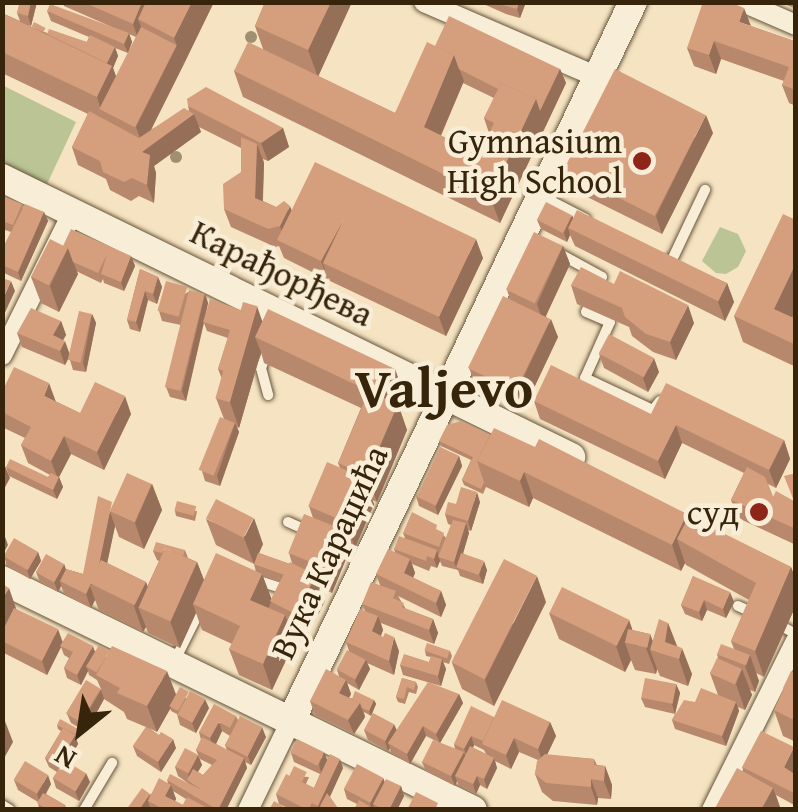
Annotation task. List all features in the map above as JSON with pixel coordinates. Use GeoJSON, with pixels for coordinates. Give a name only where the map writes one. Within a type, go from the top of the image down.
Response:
{"type":"FeatureCollection","features":[{"type":"Feature","properties":{"kind":"street"},"geometry":{"type":"LineString","coordinates":[[424,2],[598,77]]}},
{"type":"Feature","properties":{"kind":"street","name":"Вука Караџића"},"geometry":{"type":"LineString","coordinates":[[248,810],[291,720],[359,555],[445,394],[633,2]]}},
{"type":"Feature","properties":{"kind":"street"},"geometry":{"type":"LineString","coordinates":[[742,2],[796,25]]}},
{"type":"Feature","properties":{"kind":"street","name":"Карађорђева"},"geometry":{"type":"LineString","coordinates":[[2,178],[598,471]]}},
{"type":"Feature","properties":{"kind":"street"},"geometry":{"type":"LineString","coordinates":[[2,355],[73,212]]}},
{"type":"Feature","properties":{"kind":"street"},"geometry":{"type":"LineString","coordinates":[[2,580],[473,810]]}},
{"type":"Feature","properties":{"kind":"street"},"geometry":{"type":"LineString","coordinates":[[712,810],[758,734],[793,638]]}},
{"type":"Feature","properties":{"kind":"lane"},"geometry":{"type":"LineString","coordinates":[[655,254],[671,262],[705,190]]}},
{"type":"Feature","properties":{"kind":"lane"},"geometry":{"type":"LineString","coordinates":[[542,197],[606,229]]}},
{"type":"Feature","properties":{"kind":"lane"},"geometry":{"type":"LineString","coordinates":[[523,235],[602,277],[596,289]]}},
{"type":"Feature","properties":{"kind":"lane"},"geometry":{"type":"LineString","coordinates":[[588,308],[586,312],[610,322],[585,378],[653,410],[669,388]]}},
{"type":"Feature","properties":{"kind":"lane"},"geometry":{"type":"LineString","coordinates":[[268,396],[262,368],[283,314]]}},
{"type":"Feature","properties":{"kind":"lane"},"geometry":{"type":"LineString","coordinates":[[288,522],[320,537]]}},
{"type":"Feature","properties":{"kind":"lane"},"geometry":{"type":"LineString","coordinates":[[237,573],[286,590]]}},
{"type":"Feature","properties":{"kind":"lane"},"geometry":{"type":"LineString","coordinates":[[174,663],[207,596]]}},
{"type":"Feature","properties":{"kind":"lane"},"geometry":{"type":"LineString","coordinates":[[738,606],[762,617]]}},
{"type":"Feature","properties":{"kind":"lane"},"geometry":{"type":"LineString","coordinates":[[84,810],[112,763]]}},
{"type":"Feature","properties":{"kind":"lane"},"geometry":{"type":"LineString","coordinates":[[2,805],[10,810]]}},
{"type":"Feature","properties":{"kind":"green space"},"geometry":{"type":"Polygon","coordinates":[[[2,85],[76,122],[41,197],[3,178],[2,85]]]}},
{"type":"Feature","properties":{"kind":"green space"},"geometry":{"type":"Polygon","coordinates":[[[720,227],[738,234],[746,251],[738,267],[726,274],[716,273],[702,261],[720,227]]]}},
{"type":"Feature","properties":{"kind":"building"},"geometry":{"type":"Polygon","coordinates":[[[20,2],[31,2],[28,16],[17,13],[20,2]]]}},
{"type":"Feature","properties":{"kind":"building"},"geometry":{"type":"Polygon","coordinates":[[[83,2],[142,2],[133,24],[83,2]]]}},
{"type":"Feature","properties":{"kind":"building"},"geometry":{"type":"Polygon","coordinates":[[[146,2],[192,2],[174,38],[138,19],[146,2]]]}},
{"type":"Feature","properties":{"kind":"building"},"geometry":{"type":"Polygon","coordinates":[[[265,2],[331,2],[308,50],[255,26],[265,2]]]}},
{"type":"Feature","properties":{"kind":"building"},"geometry":{"type":"Polygon","coordinates":[[[519,2],[517,9],[502,5],[519,2]]]}},
{"type":"Feature","properties":{"kind":"building"},"geometry":{"type":"Polygon","coordinates":[[[703,2],[730,2],[744,8],[739,22],[794,41],[796,38],[796,90],[782,85],[789,67],[714,41],[709,55],[687,48],[703,2]]]}},
{"type":"Feature","properties":{"kind":"building"},"geometry":{"type":"Polygon","coordinates":[[[50,4],[129,33],[124,44],[47,11],[50,4]]]}},
{"type":"Feature","properties":{"kind":"building"},"geometry":{"type":"Polygon","coordinates":[[[2,13],[112,66],[97,97],[2,52],[2,13]]]}},
{"type":"Feature","properties":{"kind":"building"},"geometry":{"type":"Polygon","coordinates":[[[449,16],[560,69],[540,111],[536,99],[501,83],[498,89],[459,69],[454,55],[435,46],[449,16]]]}},
{"type":"Feature","properties":{"kind":"building"},"geometry":{"type":"Polygon","coordinates":[[[34,22],[46,28],[43,32],[32,26],[34,22]]]}},
{"type":"Feature","properties":{"kind":"building"},"geometry":{"type":"Polygon","coordinates":[[[141,27],[177,45],[135,127],[99,109],[141,27]]]}},
{"type":"Feature","properties":{"kind":"building"},"geometry":{"type":"Polygon","coordinates":[[[49,29],[87,42],[90,35],[115,47],[107,63],[47,34],[49,29]]]}},
{"type":"Feature","properties":{"kind":"building"},"geometry":{"type":"Polygon","coordinates":[[[248,42],[395,113],[427,42],[454,55],[424,127],[479,154],[494,123],[484,118],[501,83],[536,99],[490,197],[234,71],[248,42]]]}},
{"type":"Feature","properties":{"kind":"building","name":"Gymnasium High School"},"geometry":{"type":"Polygon","coordinates":[[[615,69],[706,115],[655,216],[564,170],[615,69]]]}},
{"type":"Feature","properties":{"kind":"building"},"geometry":{"type":"Polygon","coordinates":[[[206,87],[283,128],[261,143],[188,106],[187,99],[206,87]]]}},
{"type":"Feature","properties":{"kind":"building"},"geometry":{"type":"Polygon","coordinates":[[[184,108],[194,114],[142,152],[150,155],[147,185],[132,178],[124,182],[103,172],[100,161],[72,147],[89,111],[139,138],[184,108]]]}},
{"type":"Feature","properties":{"kind":"building"},"geometry":{"type":"Polygon","coordinates":[[[241,137],[257,144],[255,198],[276,207],[284,201],[290,206],[280,226],[268,229],[224,209],[223,184],[241,172],[241,137]]]}},
{"type":"Feature","properties":{"kind":"building"},"geometry":{"type":"Polygon","coordinates":[[[315,162],[476,239],[439,317],[323,263],[344,219],[321,261],[277,240],[315,162]]]}},
{"type":"Feature","properties":{"kind":"building"},"geometry":{"type":"Polygon","coordinates":[[[2,196],[22,204],[13,225],[2,221],[2,196]]]}},
{"type":"Feature","properties":{"kind":"building"},"geometry":{"type":"Polygon","coordinates":[[[546,202],[572,215],[563,233],[537,220],[546,202]]]}},
{"type":"Feature","properties":{"kind":"building"},"geometry":{"type":"Polygon","coordinates":[[[25,204],[44,212],[18,272],[2,265],[2,250],[25,204]]]}},
{"type":"Feature","properties":{"kind":"building"},"geometry":{"type":"Polygon","coordinates":[[[577,210],[727,283],[718,301],[568,228],[577,210]]]}},
{"type":"Feature","properties":{"kind":"building"},"geometry":{"type":"Polygon","coordinates":[[[783,214],[796,220],[796,263],[774,309],[796,319],[796,345],[734,316],[783,214]]]}},
{"type":"Feature","properties":{"kind":"building"},"geometry":{"type":"Polygon","coordinates":[[[71,229],[131,256],[121,282],[101,274],[107,254],[98,273],[73,262],[68,248],[63,246],[71,229]]]}},
{"type":"Feature","properties":{"kind":"building"},"geometry":{"type":"Polygon","coordinates":[[[534,232],[563,246],[535,304],[506,290],[534,232]]]}},
{"type":"Feature","properties":{"kind":"building"},"geometry":{"type":"Polygon","coordinates":[[[50,239],[68,248],[49,286],[31,276],[50,239]]]}},
{"type":"Feature","properties":{"kind":"building"},"geometry":{"type":"Polygon","coordinates":[[[581,267],[614,284],[620,271],[688,305],[670,342],[646,334],[625,317],[622,308],[571,285],[581,267]]]}},
{"type":"Feature","properties":{"kind":"building"},"geometry":{"type":"Polygon","coordinates":[[[140,269],[158,277],[153,294],[145,291],[136,322],[127,320],[140,269]]]}},
{"type":"Feature","properties":{"kind":"building"},"geometry":{"type":"Polygon","coordinates":[[[2,278],[11,281],[2,301],[2,278]]]}},
{"type":"Feature","properties":{"kind":"building"},"geometry":{"type":"Polygon","coordinates":[[[166,281],[187,287],[179,317],[157,311],[166,281]]]}},
{"type":"Feature","properties":{"kind":"building"},"geometry":{"type":"Polygon","coordinates":[[[189,290],[205,294],[180,391],[165,387],[189,290]]]}},
{"type":"Feature","properties":{"kind":"building"},"geometry":{"type":"Polygon","coordinates":[[[503,296],[551,319],[516,391],[468,368],[503,296]]]}},
{"type":"Feature","properties":{"kind":"building"},"geometry":{"type":"Polygon","coordinates":[[[210,299],[241,310],[224,371],[218,369],[230,330],[203,322],[210,299]]]}},
{"type":"Feature","properties":{"kind":"building"},"geometry":{"type":"Polygon","coordinates":[[[243,302],[257,306],[230,402],[215,398],[243,302]]]}},
{"type":"Feature","properties":{"kind":"building"},"geometry":{"type":"Polygon","coordinates":[[[31,308],[61,321],[53,335],[65,341],[60,351],[17,333],[31,308]]]}},
{"type":"Feature","properties":{"kind":"building"},"geometry":{"type":"Polygon","coordinates":[[[268,309],[395,369],[382,397],[398,404],[367,476],[338,463],[369,391],[255,337],[268,309]]]}},
{"type":"Feature","properties":{"kind":"building"},"geometry":{"type":"Polygon","coordinates":[[[79,311],[92,314],[80,363],[68,360],[79,311]]]}},
{"type":"Feature","properties":{"kind":"building"},"geometry":{"type":"Polygon","coordinates":[[[609,334],[654,358],[644,377],[599,353],[609,334]]]}},
{"type":"Feature","properties":{"kind":"building"},"geometry":{"type":"Polygon","coordinates":[[[551,365],[651,414],[666,383],[784,440],[769,470],[676,425],[658,461],[534,401],[551,365]]]}},
{"type":"Feature","properties":{"kind":"building"},"geometry":{"type":"Polygon","coordinates":[[[14,367],[49,383],[44,396],[80,413],[95,382],[125,396],[97,452],[64,436],[51,461],[21,445],[31,427],[2,412],[2,392],[14,367]]]}},
{"type":"Feature","properties":{"kind":"building"},"geometry":{"type":"Polygon","coordinates":[[[220,417],[235,423],[213,476],[199,470],[220,417]]]}},
{"type":"Feature","properties":{"kind":"building"},"geometry":{"type":"Polygon","coordinates":[[[461,421],[490,435],[477,461],[484,482],[481,489],[462,480],[473,457],[439,441],[447,425],[461,421]]]}},
{"type":"Feature","properties":{"kind":"building"},"geometry":{"type":"Polygon","coordinates":[[[494,428],[535,447],[539,439],[687,514],[672,545],[524,472],[520,481],[477,461],[494,428]]]}},
{"type":"Feature","properties":{"kind":"building"},"geometry":{"type":"Polygon","coordinates":[[[440,447],[459,456],[436,506],[417,497],[440,447]]]}},
{"type":"Feature","properties":{"kind":"building"},"geometry":{"type":"Polygon","coordinates":[[[10,459],[48,477],[51,473],[59,477],[53,490],[6,467],[10,459]]]}},
{"type":"Feature","properties":{"kind":"building"},"geometry":{"type":"Polygon","coordinates":[[[327,462],[364,478],[345,522],[308,506],[327,462]]]}},
{"type":"Feature","properties":{"kind":"building"},"geometry":{"type":"Polygon","coordinates":[[[747,467],[765,477],[773,497],[776,491],[794,501],[784,476],[796,473],[796,529],[731,500],[747,467]]]}},
{"type":"Feature","properties":{"kind":"building"},"geometry":{"type":"Polygon","coordinates":[[[127,473],[152,484],[135,522],[110,511],[127,473]]]}},
{"type":"Feature","properties":{"kind":"building"},"geometry":{"type":"Polygon","coordinates":[[[461,487],[477,492],[468,521],[445,514],[448,502],[456,504],[461,487]]]}},
{"type":"Feature","properties":{"kind":"building"},"geometry":{"type":"Polygon","coordinates":[[[98,496],[112,502],[99,565],[86,594],[60,581],[66,569],[83,574],[98,496]]]}},
{"type":"Feature","properties":{"kind":"building"},"geometry":{"type":"Polygon","coordinates":[[[216,499],[253,518],[243,538],[206,519],[216,499]]]}},
{"type":"Feature","properties":{"kind":"building"},"geometry":{"type":"Polygon","coordinates":[[[177,501],[196,506],[194,516],[174,511],[177,501]]]}},
{"type":"Feature","properties":{"kind":"building"},"geometry":{"type":"Polygon","coordinates":[[[412,512],[444,533],[439,547],[403,533],[412,512]]]}},
{"type":"Feature","properties":{"kind":"building"},"geometry":{"type":"Polygon","coordinates":[[[304,514],[338,528],[323,567],[288,553],[304,514]]]}},
{"type":"Feature","properties":{"kind":"building"},"geometry":{"type":"Polygon","coordinates":[[[689,516],[791,567],[755,651],[731,641],[756,583],[677,539],[689,516]]]}},
{"type":"Feature","properties":{"kind":"building"},"geometry":{"type":"Polygon","coordinates":[[[453,520],[466,523],[454,562],[438,557],[453,520]]]}},
{"type":"Feature","properties":{"kind":"building"},"geometry":{"type":"Polygon","coordinates":[[[399,536],[437,550],[434,559],[427,556],[426,561],[394,549],[399,536]]]}},
{"type":"Feature","properties":{"kind":"building"},"geometry":{"type":"Polygon","coordinates":[[[14,538],[38,552],[28,570],[4,556],[14,538]]]}},
{"type":"Feature","properties":{"kind":"building"},"geometry":{"type":"Polygon","coordinates":[[[156,542],[185,550],[183,556],[165,548],[162,553],[153,551],[156,542]]]}},
{"type":"Feature","properties":{"kind":"building"},"geometry":{"type":"Polygon","coordinates":[[[165,548],[197,562],[171,622],[139,607],[165,548]]]}},
{"type":"Feature","properties":{"kind":"building"},"geometry":{"type":"Polygon","coordinates":[[[388,549],[410,559],[404,573],[441,591],[436,603],[376,574],[388,549]]]}},
{"type":"Feature","properties":{"kind":"building"},"geometry":{"type":"Polygon","coordinates":[[[216,553],[262,574],[250,600],[285,615],[263,664],[229,649],[240,626],[193,604],[216,553]]]}},
{"type":"Feature","properties":{"kind":"building"},"geometry":{"type":"Polygon","coordinates":[[[258,553],[290,564],[286,575],[254,564],[258,553]]]}},
{"type":"Feature","properties":{"kind":"building"},"geometry":{"type":"Polygon","coordinates":[[[461,553],[484,561],[479,575],[456,567],[461,553]]]}},
{"type":"Feature","properties":{"kind":"building"},"geometry":{"type":"Polygon","coordinates":[[[46,554],[64,564],[54,583],[36,572],[46,554]]]}},
{"type":"Feature","properties":{"kind":"building"},"geometry":{"type":"Polygon","coordinates":[[[504,559],[537,576],[484,679],[451,662],[504,559]]]}},
{"type":"Feature","properties":{"kind":"building"},"geometry":{"type":"Polygon","coordinates":[[[101,560],[146,582],[135,605],[90,583],[101,560]]]}},
{"type":"Feature","properties":{"kind":"building"},"geometry":{"type":"Polygon","coordinates":[[[290,562],[316,575],[296,614],[270,601],[290,562]]]}},
{"type":"Feature","properties":{"kind":"building"},"geometry":{"type":"Polygon","coordinates":[[[693,576],[730,592],[723,609],[704,600],[699,612],[681,605],[693,576]]]}},
{"type":"Feature","properties":{"kind":"building"},"geometry":{"type":"Polygon","coordinates":[[[371,582],[396,591],[393,598],[404,603],[402,607],[433,619],[429,630],[362,604],[371,582]]]}},
{"type":"Feature","properties":{"kind":"building"},"geometry":{"type":"Polygon","coordinates":[[[562,587],[629,620],[617,646],[549,613],[562,587]]]}},
{"type":"Feature","properties":{"kind":"building"},"geometry":{"type":"Polygon","coordinates":[[[14,608],[58,629],[42,661],[2,641],[2,632],[14,608]]]}},
{"type":"Feature","properties":{"kind":"building"},"geometry":{"type":"Polygon","coordinates":[[[360,609],[378,616],[372,631],[394,637],[389,661],[346,642],[360,609]]]}},
{"type":"Feature","properties":{"kind":"building"},"geometry":{"type":"Polygon","coordinates":[[[659,619],[668,623],[665,642],[682,648],[679,659],[650,650],[659,619]]]}},
{"type":"Feature","properties":{"kind":"building"},"geometry":{"type":"Polygon","coordinates":[[[628,629],[650,634],[647,648],[625,643],[628,629]]]}},
{"type":"Feature","properties":{"kind":"building"},"geometry":{"type":"Polygon","coordinates":[[[68,633],[93,646],[77,675],[64,668],[73,652],[60,646],[68,633]]]}},
{"type":"Feature","properties":{"kind":"building"},"geometry":{"type":"Polygon","coordinates":[[[427,643],[450,651],[447,658],[424,651],[427,643]]]}},
{"type":"Feature","properties":{"kind":"building"},"geometry":{"type":"Polygon","coordinates":[[[721,644],[750,655],[746,665],[717,654],[721,644]]]}},
{"type":"Feature","properties":{"kind":"building"},"geometry":{"type":"Polygon","coordinates":[[[99,645],[109,651],[96,673],[86,666],[99,645]]]}},
{"type":"Feature","properties":{"kind":"building"},"geometry":{"type":"Polygon","coordinates":[[[112,646],[167,671],[147,706],[117,693],[120,688],[96,675],[112,646]]]}},
{"type":"Feature","properties":{"kind":"building"},"geometry":{"type":"Polygon","coordinates":[[[347,650],[366,660],[355,679],[337,669],[347,650]]]}},
{"type":"Feature","properties":{"kind":"building"},"geometry":{"type":"Polygon","coordinates":[[[404,654],[429,662],[431,656],[442,659],[438,676],[400,665],[404,654]]]}},
{"type":"Feature","properties":{"kind":"building"},"geometry":{"type":"Polygon","coordinates":[[[717,658],[742,669],[735,685],[710,674],[717,658]]]}},
{"type":"Feature","properties":{"kind":"building"},"geometry":{"type":"Polygon","coordinates":[[[326,669],[346,680],[339,693],[360,703],[348,720],[310,701],[326,669]]]}},
{"type":"Feature","properties":{"kind":"building"},"geometry":{"type":"Polygon","coordinates":[[[791,671],[796,673],[796,694],[783,688],[791,671]]]}},
{"type":"Feature","properties":{"kind":"building"},"geometry":{"type":"Polygon","coordinates":[[[402,678],[416,682],[414,690],[407,687],[404,699],[396,697],[402,678]]]}},
{"type":"Feature","properties":{"kind":"building"},"geometry":{"type":"Polygon","coordinates":[[[645,678],[676,684],[673,704],[641,698],[645,678]]]}},
{"type":"Feature","properties":{"kind":"building"},"geometry":{"type":"Polygon","coordinates":[[[86,680],[101,689],[80,722],[66,713],[86,680]]]}},
{"type":"Feature","properties":{"kind":"building"},"geometry":{"type":"Polygon","coordinates":[[[428,682],[459,694],[436,734],[423,726],[407,754],[388,743],[428,682]]]}},
{"type":"Feature","properties":{"kind":"building"},"geometry":{"type":"Polygon","coordinates":[[[180,687],[189,692],[178,711],[169,706],[180,687]]]}},
{"type":"Feature","properties":{"kind":"building"},"geometry":{"type":"Polygon","coordinates":[[[701,688],[736,702],[722,736],[672,720],[684,700],[695,702],[701,688]]]}},
{"type":"Feature","properties":{"kind":"building"},"geometry":{"type":"Polygon","coordinates":[[[784,688],[796,694],[796,721],[774,710],[784,688]]]}},
{"type":"Feature","properties":{"kind":"building"},"geometry":{"type":"Polygon","coordinates":[[[190,691],[205,699],[192,723],[177,715],[190,691]]]}},
{"type":"Feature","properties":{"kind":"building"},"geometry":{"type":"Polygon","coordinates":[[[355,691],[374,700],[369,711],[352,699],[355,691]]]}},
{"type":"Feature","properties":{"kind":"building"},"geometry":{"type":"Polygon","coordinates":[[[502,700],[550,722],[538,749],[514,738],[506,755],[482,744],[502,700]]]}},
{"type":"Feature","properties":{"kind":"building"},"geometry":{"type":"Polygon","coordinates":[[[214,704],[236,716],[230,728],[219,722],[210,738],[199,732],[214,704]]]}},
{"type":"Feature","properties":{"kind":"building"},"geometry":{"type":"Polygon","coordinates":[[[471,706],[494,717],[483,741],[471,736],[464,749],[454,744],[471,706]]]}},
{"type":"Feature","properties":{"kind":"building"},"geometry":{"type":"Polygon","coordinates":[[[373,713],[394,724],[385,741],[364,730],[373,713]]]}},
{"type":"Feature","properties":{"kind":"building"},"geometry":{"type":"Polygon","coordinates":[[[240,716],[262,727],[247,757],[225,745],[240,716]]]}},
{"type":"Feature","properties":{"kind":"building"},"geometry":{"type":"Polygon","coordinates":[[[60,719],[78,729],[75,734],[57,725],[60,719]]]}},
{"type":"Feature","properties":{"kind":"building"},"geometry":{"type":"Polygon","coordinates":[[[146,727],[173,739],[158,762],[133,746],[146,727]]]}},
{"type":"Feature","properties":{"kind":"building"},"geometry":{"type":"Polygon","coordinates":[[[63,728],[75,735],[58,765],[46,758],[63,728]]]}},
{"type":"Feature","properties":{"kind":"building"},"geometry":{"type":"Polygon","coordinates":[[[761,731],[794,747],[784,767],[796,775],[796,794],[742,767],[761,731]]]}},
{"type":"Feature","properties":{"kind":"building"},"geometry":{"type":"Polygon","coordinates":[[[202,737],[244,758],[218,810],[167,780],[170,774],[202,790],[187,780],[193,769],[203,775],[217,760],[196,750],[202,737]]]}},
{"type":"Feature","properties":{"kind":"building"},"geometry":{"type":"Polygon","coordinates":[[[297,739],[324,752],[317,766],[290,752],[297,739]]]}},
{"type":"Feature","properties":{"kind":"building"},"geometry":{"type":"Polygon","coordinates":[[[433,740],[464,752],[451,776],[422,762],[433,740]]]}},
{"type":"Feature","properties":{"kind":"building"},"geometry":{"type":"Polygon","coordinates":[[[470,746],[494,758],[484,779],[477,776],[473,784],[455,776],[470,746]]]}},
{"type":"Feature","properties":{"kind":"building"},"geometry":{"type":"Polygon","coordinates":[[[185,748],[198,755],[188,774],[175,767],[185,748]]]}},
{"type":"Feature","properties":{"kind":"building"},"geometry":{"type":"Polygon","coordinates":[[[330,754],[340,759],[318,806],[312,803],[308,810],[276,794],[286,774],[314,788],[330,754]]]}},
{"type":"Feature","properties":{"kind":"building"},"geometry":{"type":"Polygon","coordinates":[[[545,754],[594,759],[594,765],[605,766],[604,781],[591,779],[591,787],[546,783],[535,774],[537,761],[545,754]]]}},
{"type":"Feature","properties":{"kind":"building"},"geometry":{"type":"Polygon","coordinates":[[[64,760],[86,773],[75,791],[53,778],[64,760]]]}},
{"type":"Feature","properties":{"kind":"building"},"geometry":{"type":"Polygon","coordinates":[[[25,761],[48,775],[37,794],[14,780],[25,761]]]}},
{"type":"Feature","properties":{"kind":"building"},"geometry":{"type":"Polygon","coordinates":[[[357,764],[383,778],[370,803],[344,789],[357,764]]]}},
{"type":"Feature","properties":{"kind":"building"},"geometry":{"type":"Polygon","coordinates":[[[294,766],[307,772],[302,782],[289,776],[294,766]]]}},
{"type":"Feature","properties":{"kind":"building"},"geometry":{"type":"Polygon","coordinates":[[[737,768],[773,788],[761,810],[714,810],[737,768]]]}},
{"type":"Feature","properties":{"kind":"building"},"geometry":{"type":"Polygon","coordinates":[[[159,778],[171,785],[165,796],[183,805],[187,797],[211,810],[165,810],[148,801],[159,778]]]}},
{"type":"Feature","properties":{"kind":"building"},"geometry":{"type":"Polygon","coordinates":[[[386,779],[401,786],[389,810],[373,804],[386,779]]]}},
{"type":"Feature","properties":{"kind":"building"},"geometry":{"type":"Polygon","coordinates":[[[142,788],[150,794],[139,810],[126,810],[142,788]]]}},
{"type":"Feature","properties":{"kind":"building"},"geometry":{"type":"Polygon","coordinates":[[[416,792],[438,803],[435,810],[408,808],[416,792]]]}},
{"type":"Feature","properties":{"kind":"building"},"geometry":{"type":"Polygon","coordinates":[[[43,793],[65,805],[63,810],[48,810],[37,803],[43,793]]]}},
{"type":"Feature","properties":{"kind":"building"},"geometry":{"type":"Polygon","coordinates":[[[327,793],[339,810],[324,810],[320,806],[327,793]]]}},
{"type":"Feature","properties":{"kind":"building"},"geometry":{"type":"Polygon","coordinates":[[[359,800],[369,806],[367,810],[354,810],[359,800]]]}},
{"type":"Feature","properties":{"kind":"building"},"geometry":{"type":"Polygon","coordinates":[[[274,801],[289,810],[269,810],[274,801]]]}},
{"type":"Feature","properties":{"kind":"place","name":"Gymnasium High School"},"geometry":{"type":"Point","coordinates":[642,161]}},
{"type":"Feature","properties":{"kind":"place","name":"суд"},"geometry":{"type":"Point","coordinates":[759,512]}},
{"type":"Feature","properties":{"kind":"district","name":"Valjevo"},"geometry":{"type":"Point","coordinates":[444,388]}}]}
